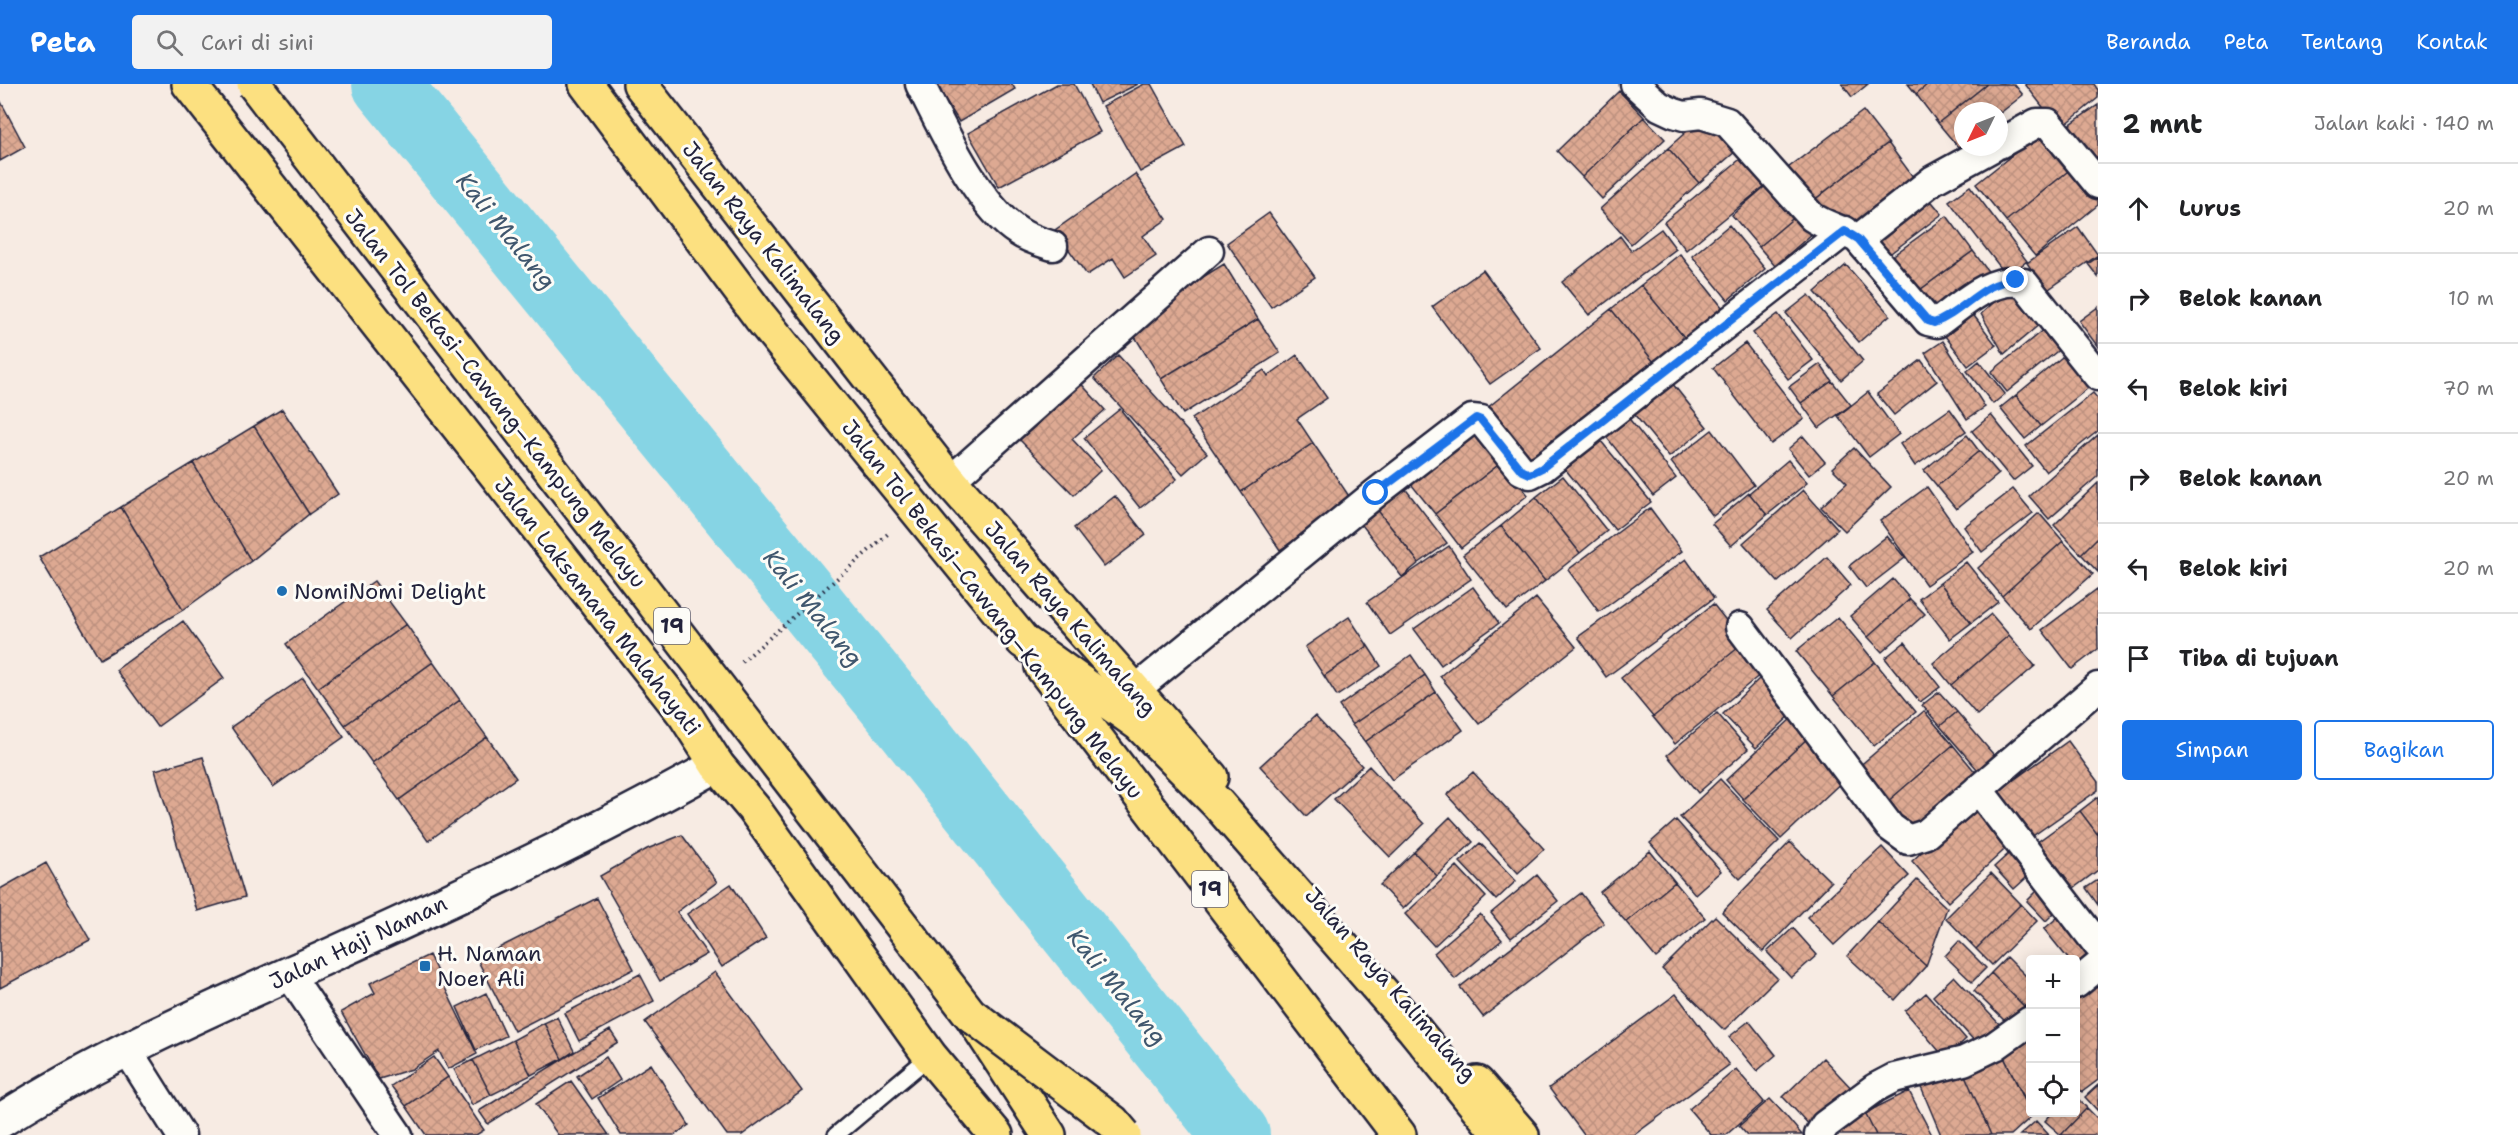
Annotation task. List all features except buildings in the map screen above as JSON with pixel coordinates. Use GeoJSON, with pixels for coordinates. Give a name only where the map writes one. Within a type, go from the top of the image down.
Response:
{"type":"FeatureCollection","features":[{"type":"Feature","properties":{"kind":"main road","name":"Jalan Laksamana Malahayati"},"geometry":{"type":"LineString","coordinates":[[189,84],[686,715],[717,765],[754,809],[930,1056],[996,1135]]}},
{"type":"Feature","properties":{"kind":"main road","name":"Jalan Tol Bekasi–Cawang–Kampung Melayu"},"geometry":{"type":"LineString","coordinates":[[254,84],[970,1014],[1113,1122],[1124,1135]]}},
{"type":"Feature","properties":{"kind":"main road","name":"Jalan Tol Bekasi–Cawang–Kampung Melayu"},"geometry":{"type":"LineString","coordinates":[[586,84],[760,317],[1023,641],[1399,1135]]}},
{"type":"Feature","properties":{"kind":"main road","name":"Jalan Raya Kalimalang"},"geometry":{"type":"LineString","coordinates":[[640,84],[950,481],[1522,1135]]}},
{"type":"Feature","properties":{"kind":"main road"},"geometry":{"type":"LineString","coordinates":[[1023,641],[1139,724],[1218,804],[1414,1029],[1500,1135]]}},
{"type":"Feature","properties":{"kind":"main road"},"geometry":{"type":"LineString","coordinates":[[970,1014],[1050,1135]]}},
{"type":"Feature","properties":{"kind":"street"},"geometry":{"type":"LineString","coordinates":[[920,84],[953,147],[996,212],[1018,232],[1053,246]]}},
{"type":"Feature","properties":{"kind":"street"},"geometry":{"type":"LineString","coordinates":[[1635,84],[1659,106],[1674,113],[1684,116],[1701,114],[1727,122],[1812,217],[1826,227],[1851,235],[1928,321],[1934,323],[1979,293],[2004,281],[2024,283],[2098,376]]}},
{"type":"Feature","properties":{"kind":"street"},"geometry":{"type":"LineString","coordinates":[[2008,139],[2042,121],[2049,123],[2098,184]]}},
{"type":"Feature","properties":{"kind":"street"},"geometry":{"type":"LineString","coordinates":[[1135,690],[1376,493],[1472,419],[1481,420],[1521,470],[1530,474],[1542,468],[1851,235],[1932,180],[1976,156]]}},
{"type":"Feature","properties":{"kind":"street"},"geometry":{"type":"LineString","coordinates":[[950,481],[1209,251]]}},
{"type":"Feature","properties":{"kind":"street"},"geometry":{"type":"LineString","coordinates":[[1740,627],[1890,827],[1902,838],[1920,838],[2098,687]]}},
{"type":"Feature","properties":{"kind":"street","name":"Jalan Haji Naman"},"geometry":{"type":"LineString","coordinates":[[0,1121],[126,1048],[447,902],[656,799],[717,765]]}},
{"type":"Feature","properties":{"kind":"street"},"geometry":{"type":"LineString","coordinates":[[1978,789],[2098,945]]}},
{"type":"Feature","properties":{"kind":"street"},"geometry":{"type":"LineString","coordinates":[[2080,981],[2098,966]]}},
{"type":"Feature","properties":{"kind":"street"},"geometry":{"type":"LineString","coordinates":[[289,974],[398,1135]]}},
{"type":"Feature","properties":{"kind":"street"},"geometry":{"type":"LineString","coordinates":[[1819,1135],[1825,1125],[1875,1088],[1903,1075],[1964,1060],[1995,1046],[2026,1024]]}},
{"type":"Feature","properties":{"kind":"street"},"geometry":{"type":"LineString","coordinates":[[126,1048],[181,1135]]}},
{"type":"Feature","properties":{"kind":"lane"},"geometry":{"type":"LineString","coordinates":[[836,1135],[930,1056]]}},
{"type":"Feature","properties":{"kind":"path"},"geometry":{"type":"LineString","coordinates":[[746,658],[874,546]]}},
{"type":"Feature","properties":{"kind":"waterway","name":"Kali Malang"},"geometry":{"type":"LineString","coordinates":[[386,84],[904,719],[1236,1135]]}},
{"type":"Feature","properties":{"kind":"place","name":"NomiNomi Delight"},"geometry":{"type":"Point","coordinates":[282,591]}},
{"type":"Feature","properties":{"kind":"place","name":"H. Naman Noer Ali"},"geometry":{"type":"Point","coordinates":[425,966]}},
{"type":"Feature","properties":{"kind":"route"},"geometry":{"type":"LineString","coordinates":[[1376,493],[1476,418],[1481,420],[1521,470],[1530,474],[1542,468],[1845,231],[1858,239],[1928,321],[1934,323],[1979,293],[2004,281],[2016,280]]}}]}
